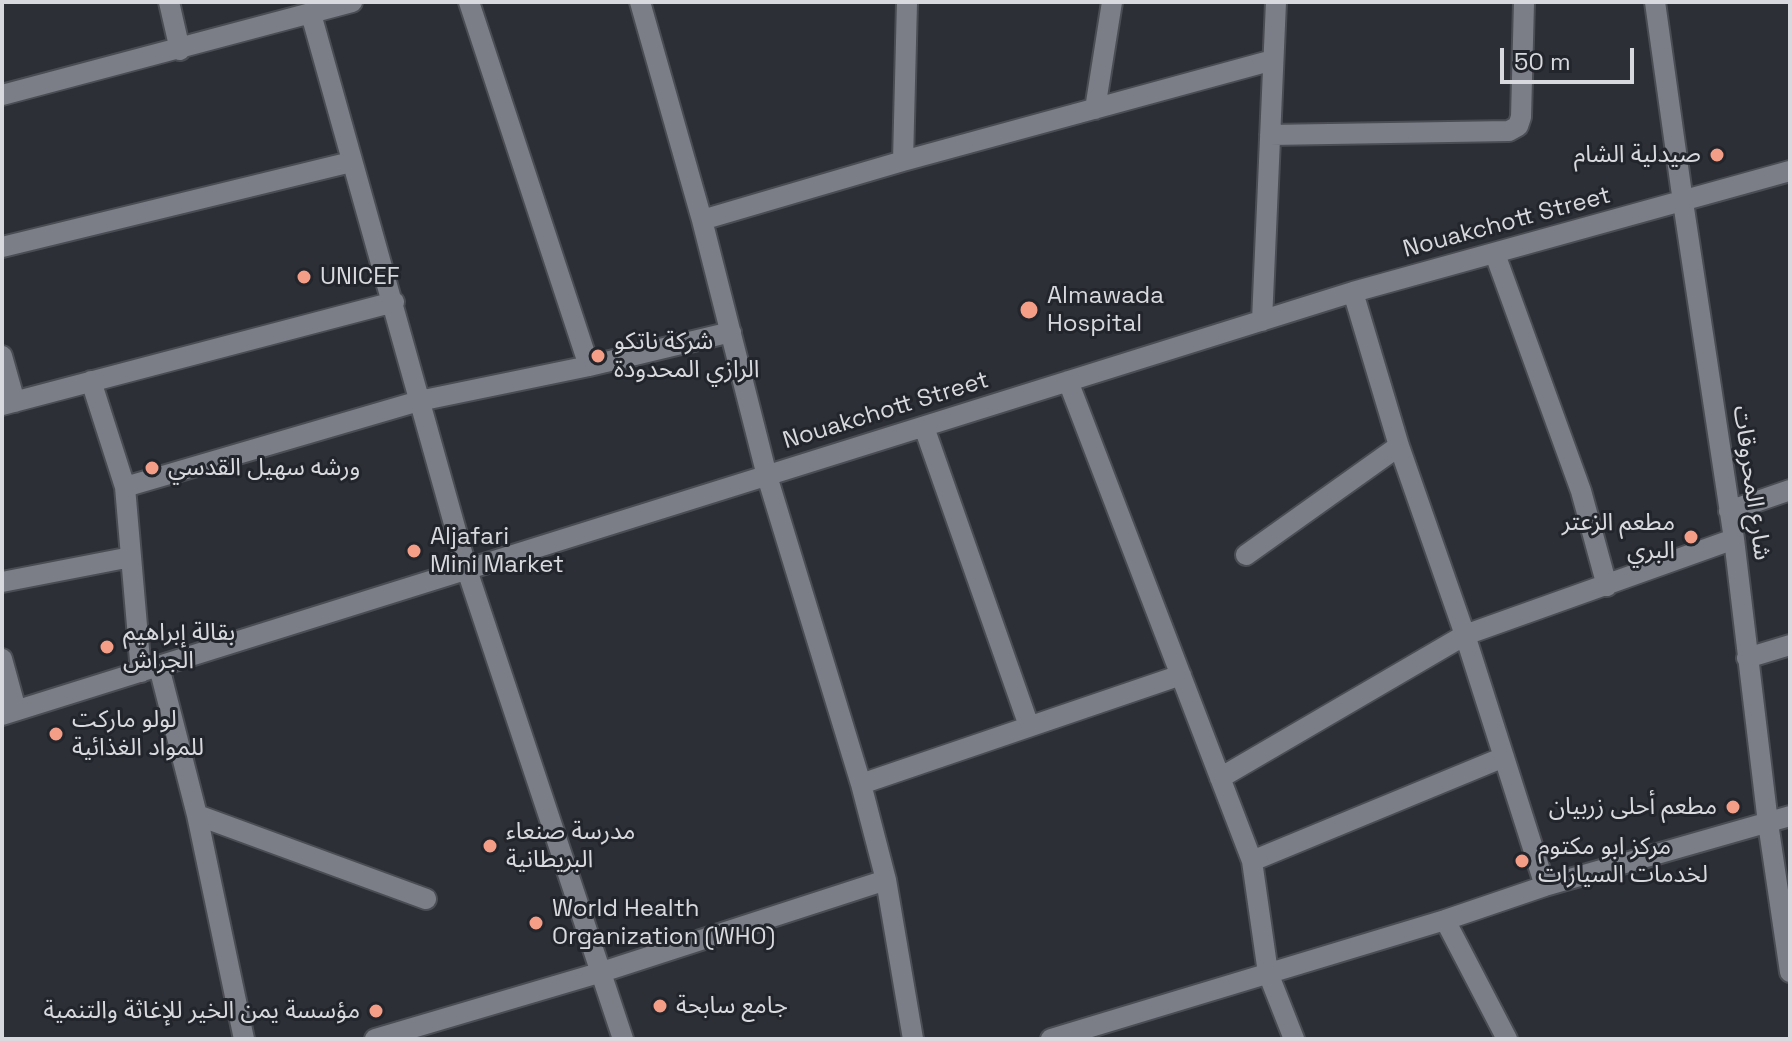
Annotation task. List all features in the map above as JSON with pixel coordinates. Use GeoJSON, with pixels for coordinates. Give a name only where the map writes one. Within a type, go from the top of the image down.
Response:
{"type":"FeatureCollection","features":[{"type":"Feature","properties":{"kind":"street"},"geometry":{"type":"LineString","coordinates":[[169,2],[180,50]]}},
{"type":"Feature","properties":{"kind":"street"},"geometry":{"type":"LineString","coordinates":[[2,95],[352,2]]}},
{"type":"Feature","properties":{"kind":"street"},"geometry":{"type":"LineString","coordinates":[[469,2],[589,366]]}},
{"type":"Feature","properties":{"kind":"street"},"geometry":{"type":"LineString","coordinates":[[640,2],[702,220],[767,476],[861,784],[886,880],[913,1039]]}},
{"type":"Feature","properties":{"kind":"street"},"geometry":{"type":"LineString","coordinates":[[903,161],[907,2]]}},
{"type":"Feature","properties":{"kind":"street"},"geometry":{"type":"LineString","coordinates":[[1095,109],[1112,2]]}},
{"type":"Feature","properties":{"kind":"street"},"geometry":{"type":"LineString","coordinates":[[1262,321],[1276,2]]}},
{"type":"Feature","properties":{"kind":"street"},"geometry":{"type":"LineString","coordinates":[[1270,135],[1509,131],[1518,126],[1521,117],[1524,2]]}},
{"type":"Feature","properties":{"kind":"street","name":"شارع المحروقات"},"geometry":{"type":"LineString","coordinates":[[1655,2],[1734,539],[1768,823],[1790,972]]}},
{"type":"Feature","properties":{"kind":"street"},"geometry":{"type":"LineString","coordinates":[[311,14],[467,570],[623,1039]]}},
{"type":"Feature","properties":{"kind":"street"},"geometry":{"type":"LineString","coordinates":[[702,220],[903,161],[1273,60]]}},
{"type":"Feature","properties":{"kind":"street"},"geometry":{"type":"LineString","coordinates":[[2,247],[351,162]]}},
{"type":"Feature","properties":{"kind":"street","name":"Nouakchott Street"},"geometry":{"type":"LineString","coordinates":[[9,712],[1353,292],[1790,171]]}},
{"type":"Feature","properties":{"kind":"street"},"geometry":{"type":"LineString","coordinates":[[1495,254],[1581,491],[1607,586]]}},
{"type":"Feature","properties":{"kind":"street"},"geometry":{"type":"LineString","coordinates":[[1353,292],[1399,446],[1465,635],[1545,886]]}},
{"type":"Feature","properties":{"kind":"street"},"geometry":{"type":"LineString","coordinates":[[2,356],[8,404],[394,302]]}},
{"type":"Feature","properties":{"kind":"street"},"geometry":{"type":"LineString","coordinates":[[125,487],[419,401],[589,366],[731,332]]}},
{"type":"Feature","properties":{"kind":"street"},"geometry":{"type":"LineString","coordinates":[[91,381],[125,487],[131,557],[150,669],[197,815],[244,1039]]}},
{"type":"Feature","properties":{"kind":"street"},"geometry":{"type":"LineString","coordinates":[[1068,381],[1252,861],[1268,973],[1294,1039]]}},
{"type":"Feature","properties":{"kind":"street"},"geometry":{"type":"LineString","coordinates":[[924,427],[1029,726]]}},
{"type":"Feature","properties":{"kind":"street"},"geometry":{"type":"LineString","coordinates":[[1246,555],[1399,446]]}},
{"type":"Feature","properties":{"kind":"street"},"geometry":{"type":"LineString","coordinates":[[1729,511],[1790,490]]}},
{"type":"Feature","properties":{"kind":"street"},"geometry":{"type":"LineString","coordinates":[[1220,778],[1465,635],[1734,539]]}},
{"type":"Feature","properties":{"kind":"street"},"geometry":{"type":"LineString","coordinates":[[2,582],[131,557]]}},
{"type":"Feature","properties":{"kind":"street"},"geometry":{"type":"LineString","coordinates":[[1747,658],[1790,645]]}},
{"type":"Feature","properties":{"kind":"street"},"geometry":{"type":"LineString","coordinates":[[2,659],[9,712]]}},
{"type":"Feature","properties":{"kind":"street"},"geometry":{"type":"LineString","coordinates":[[861,784],[1181,675]]}},
{"type":"Feature","properties":{"kind":"street"},"geometry":{"type":"LineString","coordinates":[[1252,861],[1504,757]]}},
{"type":"Feature","properties":{"kind":"street"},"geometry":{"type":"LineString","coordinates":[[197,815],[426,899]]}},
{"type":"Feature","properties":{"kind":"street"},"geometry":{"type":"LineString","coordinates":[[1051,1039],[1445,920],[1545,886],[1790,816]]}},
{"type":"Feature","properties":{"kind":"street"},"geometry":{"type":"LineString","coordinates":[[375,1039],[602,972],[886,880]]}},
{"type":"Feature","properties":{"kind":"street"},"geometry":{"type":"LineString","coordinates":[[1445,920],[1507,1039]]}},
{"type":"Feature","properties":{"kind":"place","name":"صيدلية الشام"},"geometry":{"type":"Point","coordinates":[1717,155]}},
{"type":"Feature","properties":{"kind":"place","name":"UNICEF"},"geometry":{"type":"Point","coordinates":[304,277]}},
{"type":"Feature","properties":{"kind":"place","name":"Almawada Hospital"},"geometry":{"type":"Point","coordinates":[1029,310]}},
{"type":"Feature","properties":{"kind":"place","name":"شركة ناتكو الرازي المحدودة"},"geometry":{"type":"Point","coordinates":[598,356]}},
{"type":"Feature","properties":{"kind":"place","name":"ورشه سهيل القدسي"},"geometry":{"type":"Point","coordinates":[152,468]}},
{"type":"Feature","properties":{"kind":"place","name":"مطعم الزعتر البري"},"geometry":{"type":"Point","coordinates":[1691,537]}},
{"type":"Feature","properties":{"kind":"place","name":"Aljafari Mini Market"},"geometry":{"type":"Point","coordinates":[414,551]}},
{"type":"Feature","properties":{"kind":"place","name":"بقالة إبراهيم الجراش"},"geometry":{"type":"Point","coordinates":[107,647]}},
{"type":"Feature","properties":{"kind":"place","name":"لولو ماركت للمواد الغذائية"},"geometry":{"type":"Point","coordinates":[56,734]}},
{"type":"Feature","properties":{"kind":"place","name":"مطعم أحلى زربيان"},"geometry":{"type":"Point","coordinates":[1733,807]}},
{"type":"Feature","properties":{"kind":"place","name":"مدرسة صنعاء البريطانية"},"geometry":{"type":"Point","coordinates":[490,846]}},
{"type":"Feature","properties":{"kind":"place","name":"مركز ابو مكتوم لخدمات السيارات"},"geometry":{"type":"Point","coordinates":[1522,861]}},
{"type":"Feature","properties":{"kind":"place","name":"World Health Organization (WHO)"},"geometry":{"type":"Point","coordinates":[536,923]}},
{"type":"Feature","properties":{"kind":"place","name":"جامع سابحة"},"geometry":{"type":"Point","coordinates":[660,1006]}},
{"type":"Feature","properties":{"kind":"place","name":"مؤسسة يمن الخير للإغاثة والتنمية"},"geometry":{"type":"Point","coordinates":[376,1011]}}]}
